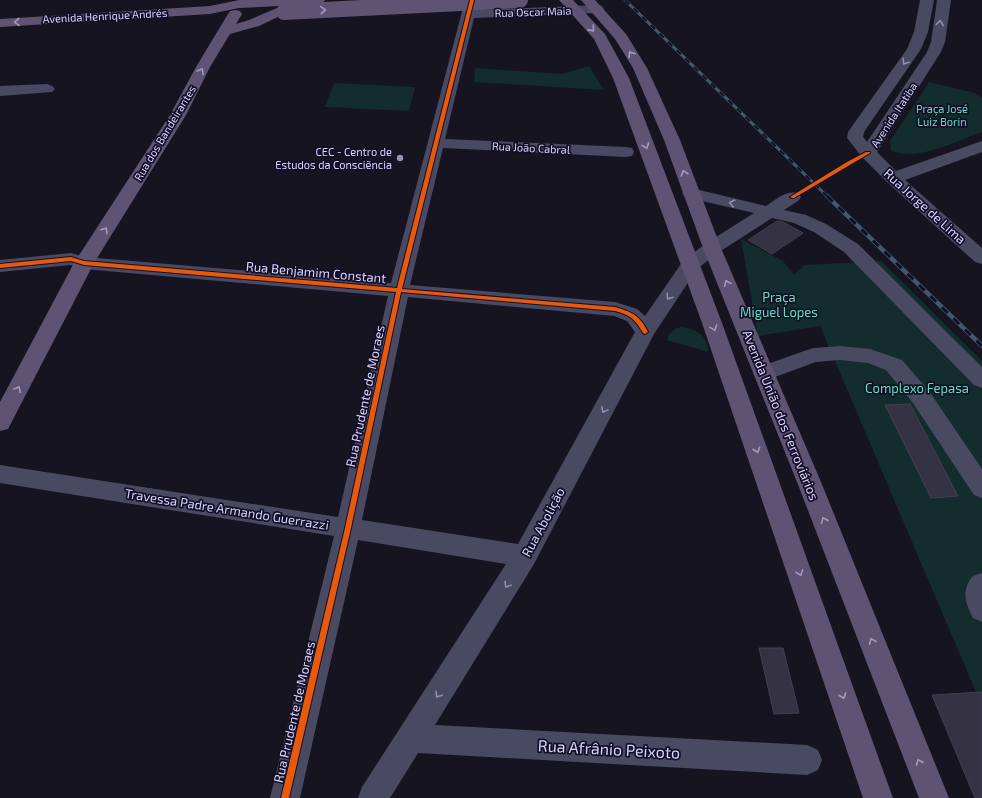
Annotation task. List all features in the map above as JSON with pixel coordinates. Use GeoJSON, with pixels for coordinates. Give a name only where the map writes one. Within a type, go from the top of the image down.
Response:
{"type":"FeatureCollection","features":[{"type":"Feature","properties":{"kind":"main road"},"geometry":{"type":"LineString","coordinates":[[225,31],[254,23],[275,6],[318,0]]}},
{"type":"Feature","properties":{"kind":"main road"},"geometry":{"type":"LineString","coordinates":[[275,6],[520,0]]}},
{"type":"Feature","properties":{"kind":"main road"},"geometry":{"type":"LineString","coordinates":[[570,5],[600,37],[621,78],[712,323],[878,798]]}},
{"type":"Feature","properties":{"kind":"main road","name":"Avenida União dos Ferroviários"},"geometry":{"type":"LineString","coordinates":[[592,5],[621,37],[640,68],[672,140],[712,248],[934,798]]}},
{"type":"Feature","properties":{"kind":"main road","name":"Avenida Henrique Andrés"},"geometry":{"type":"LineString","coordinates":[[0,23],[210,10],[238,6],[275,6]]}},
{"type":"Feature","properties":{"kind":"main road","name":"Rua dos Bandeirantes"},"geometry":{"type":"LineString","coordinates":[[0,423],[84,263],[178,115],[203,67],[238,6]]}},
{"type":"Feature","properties":{"kind":"street","name":"Avenida Itatiba"},"geometry":{"type":"LineString","coordinates":[[927,0],[921,32],[914,49],[856,132],[855,138],[868,153],[934,52],[938,42],[944,0]]}},
{"type":"Feature","properties":{"kind":"street","name":"Rua Oscar Maia"},"geometry":{"type":"LineString","coordinates":[[470,7],[592,5]]}},
{"type":"Feature","properties":{"kind":"street","name":"Rua Prudente de Moraes"},"geometry":{"type":"LineString","coordinates":[[285,798],[348,528],[399,291],[470,7]]}},
{"type":"Feature","properties":{"kind":"street"},"geometry":{"type":"LineString","coordinates":[[918,39],[938,42]]}},
{"type":"Feature","properties":{"kind":"street"},"geometry":{"type":"LineString","coordinates":[[0,91],[47,89]]}},
{"type":"Feature","properties":{"kind":"street","name":"Rua João Cabral"},"geometry":{"type":"LineString","coordinates":[[436,144],[626,152]]}},
{"type":"Feature","properties":{"kind":"street"},"geometry":{"type":"LineString","coordinates":[[893,178],[982,146]]}},
{"type":"Feature","properties":{"kind":"street","name":"Rua Jorge de Lima"},"geometry":{"type":"LineString","coordinates":[[868,153],[893,178],[982,258]]}},
{"type":"Feature","properties":{"kind":"street"},"geometry":{"type":"LineString","coordinates":[[691,194],[800,219],[820,228],[851,248],[982,380]]}},
{"type":"Feature","properties":{"kind":"street","name":"Rua Abolição"},"geometry":{"type":"LineString","coordinates":[[373,798],[526,556],[645,332],[690,265],[712,248],[792,197]]}},
{"type":"Feature","properties":{"kind":"street","name":"Rua Benjamim Constant"},"geometry":{"type":"LineString","coordinates":[[0,266],[71,259],[84,263],[615,309],[632,314],[640,321],[645,332]]}},
{"type":"Feature","properties":{"kind":"street"},"geometry":{"type":"LineString","coordinates":[[764,374],[814,355],[840,353],[870,356],[894,365],[922,397],[982,488]]}},
{"type":"Feature","properties":{"kind":"street","name":"Travessa Padre Armando Guerrazzi"},"geometry":{"type":"LineString","coordinates":[[0,474],[526,556]]}},
{"type":"Feature","properties":{"kind":"street"},"geometry":{"type":"LineString","coordinates":[[982,584],[978,588],[977,599],[982,610]]}},
{"type":"Feature","properties":{"kind":"street","name":"Rua Afrânio Peixoto"},"geometry":{"type":"LineString","coordinates":[[411,738],[807,760]]}},
{"type":"Feature","properties":{"kind":"green space"},"geometry":{"type":"Polygon","coordinates":[[[589,66],[604,90],[474,82],[475,68],[562,74],[589,66]]]}},
{"type":"Feature","properties":{"kind":"green space","name":"Praça José Luiz Borin"},"geometry":{"type":"Polygon","coordinates":[[[929,82],[975,93],[982,98],[982,132],[949,145],[925,152],[914,154],[891,151],[890,141],[929,82]]]}},
{"type":"Feature","properties":{"kind":"green space"},"geometry":{"type":"Polygon","coordinates":[[[334,83],[415,87],[409,111],[325,107],[334,83]]]}},
{"type":"Feature","properties":{"kind":"green space","name":"Complexo Fepasa"},"geometry":{"type":"Polygon","coordinates":[[[741,239],[783,261],[794,275],[804,265],[881,261],[982,361],[982,706],[820,326],[758,336],[741,239]]]}},
{"type":"Feature","properties":{"kind":"green space"},"geometry":{"type":"Polygon","coordinates":[[[682,327],[701,334],[708,346],[708,352],[667,340],[672,331],[682,327]]]}},
{"type":"Feature","properties":{"kind":"building"},"geometry":{"type":"Polygon","coordinates":[[[777,221],[783,222],[803,233],[772,254],[748,240],[777,221]]]}},
{"type":"Feature","properties":{"kind":"building"},"geometry":{"type":"Polygon","coordinates":[[[910,404],[958,496],[931,498],[885,405],[910,404]]]}},
{"type":"Feature","properties":{"kind":"building"},"geometry":{"type":"Polygon","coordinates":[[[759,648],[783,648],[799,713],[774,714],[759,648]]]}},
{"type":"Feature","properties":{"kind":"building"},"geometry":{"type":"Polygon","coordinates":[[[982,692],[982,798],[975,798],[932,695],[982,692]]]}},
{"type":"Feature","properties":{"kind":"railway"},"geometry":{"type":"LineString","coordinates":[[625,0],[828,197]]}},
{"type":"Feature","properties":{"kind":"railway"},"geometry":{"type":"LineString","coordinates":[[827,196],[982,346]]}},
{"type":"Feature","properties":{"kind":"cycle path"},"geometry":{"type":"LineString","coordinates":[[285,798],[348,528],[399,291],[472,0]]}},
{"type":"Feature","properties":{"kind":"cycle path"},"geometry":{"type":"LineString","coordinates":[[792,197],[848,163],[868,153]]}},
{"type":"Feature","properties":{"kind":"cycle path"},"geometry":{"type":"LineString","coordinates":[[0,266],[71,259],[84,263],[615,309],[634,316],[640,322],[645,332]]}},
{"type":"Feature","properties":{"kind":"place","name":"CEC - Centro de Estudos da Consciẽncia"},"geometry":{"type":"Point","coordinates":[400,158]}},
{"type":"Feature","properties":{"kind":"park label","name":"Praça Miguel Lopes"},"geometry":{"type":"Point","coordinates":[779,304]}}]}
